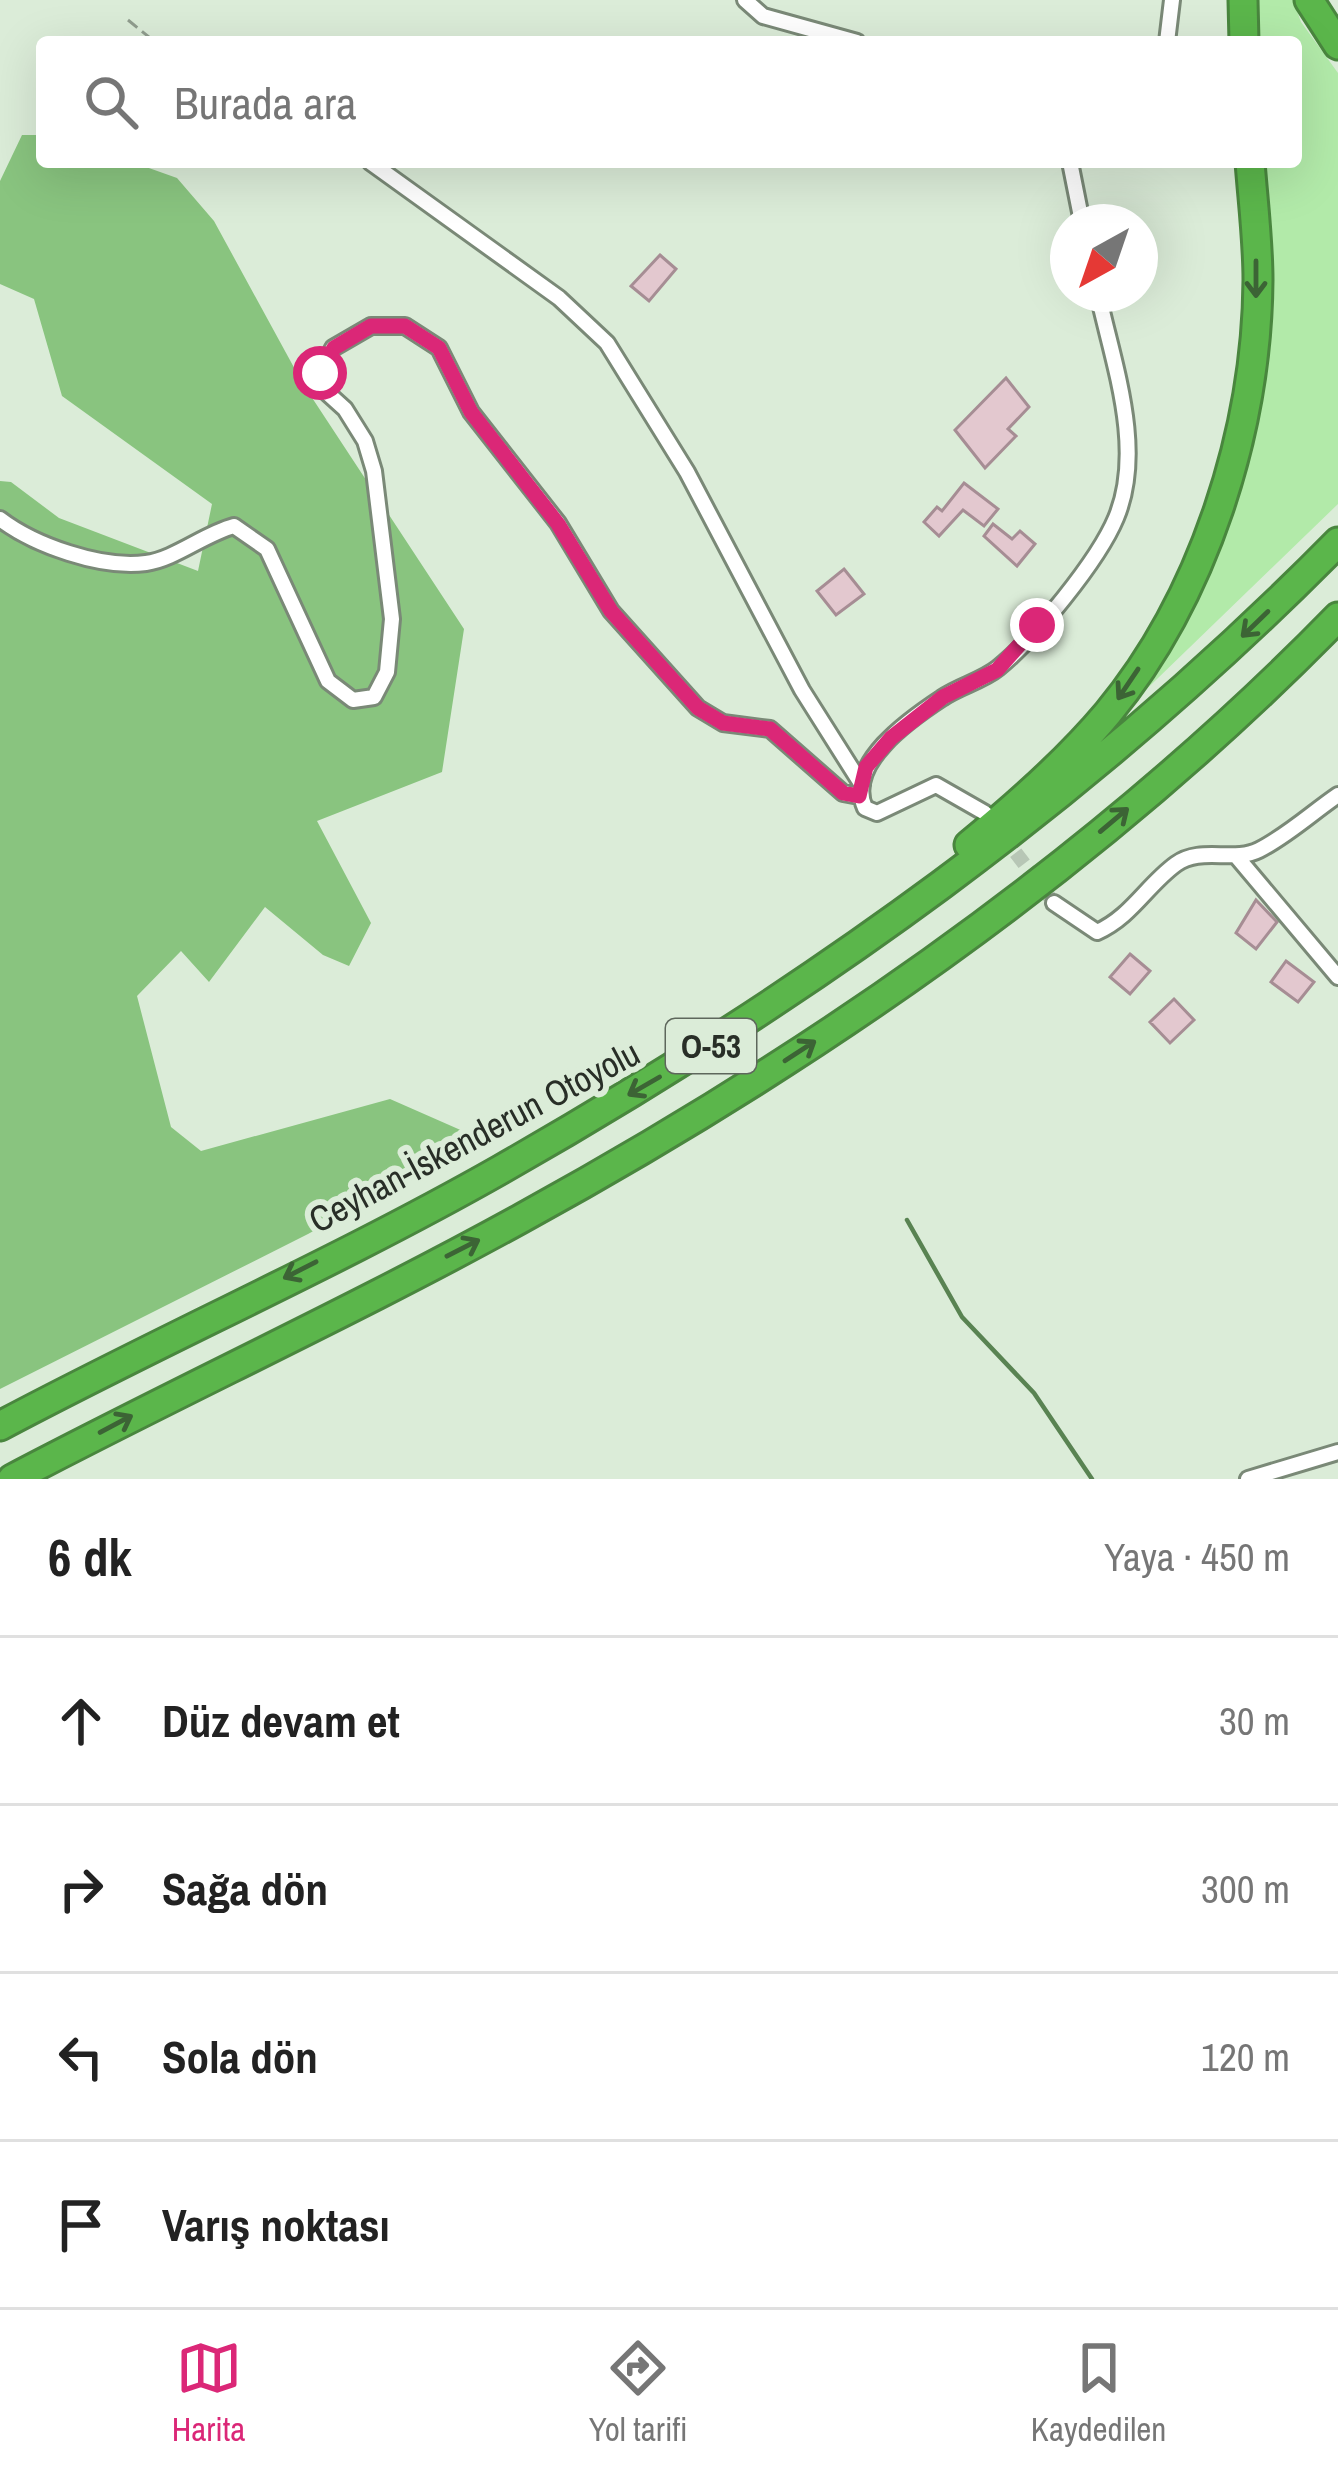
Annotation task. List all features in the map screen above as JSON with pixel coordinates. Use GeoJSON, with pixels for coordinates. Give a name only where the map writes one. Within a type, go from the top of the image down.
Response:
{"type":"FeatureCollection","features":[{"type":"Feature","properties":{"kind":"highway"},"geometry":{"type":"LineString","coordinates":[[1243,0],[1244,36]]}},
{"type":"Feature","properties":{"kind":"highway"},"geometry":{"type":"LineString","coordinates":[[1310,0],[1338,45]]}},
{"type":"Feature","properties":{"kind":"highway"},"geometry":{"type":"LineString","coordinates":[[695,1056],[818,967],[1017,805],[1109,711],[1147,655],[1212,523],[1241,430],[1258,280],[1250,168]]}},
{"type":"Feature","properties":{"kind":"highway","name":"Ceyhan-İskenderun Otoyolu"},"geometry":{"type":"LineString","coordinates":[[0,1426],[495,1173],[695,1056],[821,974],[1032,819],[1166,709],[1338,542]]}},
{"type":"Feature","properties":{"kind":"highway","name":"O-53"},"geometry":{"type":"LineString","coordinates":[[12,1479],[520,1219],[741,1090],[851,1018],[1065,861],[1202,748],[1338,617]]}},
{"type":"Feature","properties":{"kind":"street"},"geometry":{"type":"LineString","coordinates":[[745,0],[763,16],[835,36]]}},
{"type":"Feature","properties":{"kind":"street"},"geometry":{"type":"LineString","coordinates":[[1168,36],[1172,0]]}},
{"type":"Feature","properties":{"kind":"street"},"geometry":{"type":"LineString","coordinates":[[378,168],[559,298],[607,343],[687,472],[802,690],[861,790],[865,808],[877,813],[936,785],[985,813]]}},
{"type":"Feature","properties":{"kind":"street"},"geometry":{"type":"LineString","coordinates":[[1071,168],[1078,204]]}},
{"type":"Feature","properties":{"kind":"street"},"geometry":{"type":"LineString","coordinates":[[861,790],[866,767],[891,738],[943,697],[997,670],[1074,582],[1114,523],[1124,496],[1127,434],[1102,312]]}},
{"type":"Feature","properties":{"kind":"street"},"geometry":{"type":"LineString","coordinates":[[0,519],[25,538],[99,558],[147,563],[235,526],[268,550],[328,682],[353,700],[374,697],[387,672],[392,619],[374,471],[365,441],[345,409],[323,390],[320,373],[334,348],[371,326],[405,326],[439,348],[471,412],[558,524],[611,611],[698,708],[723,723],[770,729],[843,793],[861,790]]}},
{"type":"Feature","properties":{"kind":"street"},"geometry":{"type":"LineString","coordinates":[[1054,903],[1079,925],[1097,932],[1137,905],[1176,864],[1191,857],[1237,857],[1259,850],[1338,795]]}},
{"type":"Feature","properties":{"kind":"street"},"geometry":{"type":"LineString","coordinates":[[1237,857],[1338,977]]}},
{"type":"Feature","properties":{"kind":"street"},"geometry":{"type":"LineString","coordinates":[[1248,1479],[1338,1452]]}},
{"type":"Feature","properties":{"kind":"path"},"geometry":{"type":"LineString","coordinates":[[128,20],[148,36]]}},
{"type":"Feature","properties":{"kind":"green space"},"geometry":{"type":"Polygon","coordinates":[[[1259,0],[1293,0],[1301,22],[1338,73],[1338,504],[1127,708],[1188,605],[1269,248],[1264,168],[1302,168],[1302,36],[1260,36],[1259,0]]]}},
{"type":"Feature","properties":{"kind":"green space"},"geometry":{"type":"Polygon","coordinates":[[[22,135],[36,135],[36,168],[149,168],[177,178],[214,221],[303,384],[464,629],[442,772],[317,821],[371,923],[349,966],[323,955],[265,907],[209,982],[181,951],[137,996],[171,1127],[201,1151],[390,1099],[481,1139],[308,1234],[0,1389],[0,481],[11,482],[59,518],[198,571],[212,504],[62,396],[34,299],[0,284],[0,181],[22,135]]]}},
{"type":"Feature","properties":{"kind":"building"},"geometry":{"type":"Polygon","coordinates":[[[660,255],[676,269],[649,301],[631,286],[660,255]]]}},
{"type":"Feature","properties":{"kind":"building"},"geometry":{"type":"Polygon","coordinates":[[[1006,378],[1029,407],[1008,429],[1016,436],[985,468],[955,430],[1006,378]]]}},
{"type":"Feature","properties":{"kind":"building"},"geometry":{"type":"Polygon","coordinates":[[[964,483],[998,509],[984,526],[963,510],[939,536],[924,522],[937,507],[942,511],[964,483]]]}},
{"type":"Feature","properties":{"kind":"building"},"geometry":{"type":"Polygon","coordinates":[[[993,524],[1012,539],[1020,531],[1035,544],[1017,566],[984,536],[993,524]]]}},
{"type":"Feature","properties":{"kind":"building"},"geometry":{"type":"Polygon","coordinates":[[[844,569],[864,594],[836,615],[817,591],[844,569]]]}},
{"type":"Feature","properties":{"kind":"building"},"geometry":{"type":"Polygon","coordinates":[[[1256,900],[1277,922],[1256,949],[1236,933],[1256,900]]]}},
{"type":"Feature","properties":{"kind":"building"},"geometry":{"type":"Polygon","coordinates":[[[1130,954],[1150,971],[1130,994],[1110,977],[1130,954]]]}},
{"type":"Feature","properties":{"kind":"building"},"geometry":{"type":"Polygon","coordinates":[[[1286,961],[1314,982],[1298,1002],[1271,982],[1286,961]]]}},
{"type":"Feature","properties":{"kind":"building"},"geometry":{"type":"Polygon","coordinates":[[[1174,999],[1194,1020],[1170,1043],[1150,1022],[1174,999]]]}},
{"type":"Feature","properties":{"kind":"waterway"},"geometry":{"type":"LineString","coordinates":[[907,1220],[962,1317],[1034,1393],[1092,1479]]}},
{"type":"Feature","properties":{"kind":"tunnel"},"geometry":{"type":"LineString","coordinates":[[1003,836],[1054,903]]}},
{"type":"Feature","properties":{"kind":"route"},"geometry":{"type":"LineString","coordinates":[[320,373],[334,348],[371,326],[405,326],[439,348],[471,412],[558,524],[611,611],[640,645],[698,708],[723,723],[753,723],[770,729],[843,793],[859,796],[866,767],[891,738],[943,697],[997,670],[1037,625]]}}]}
